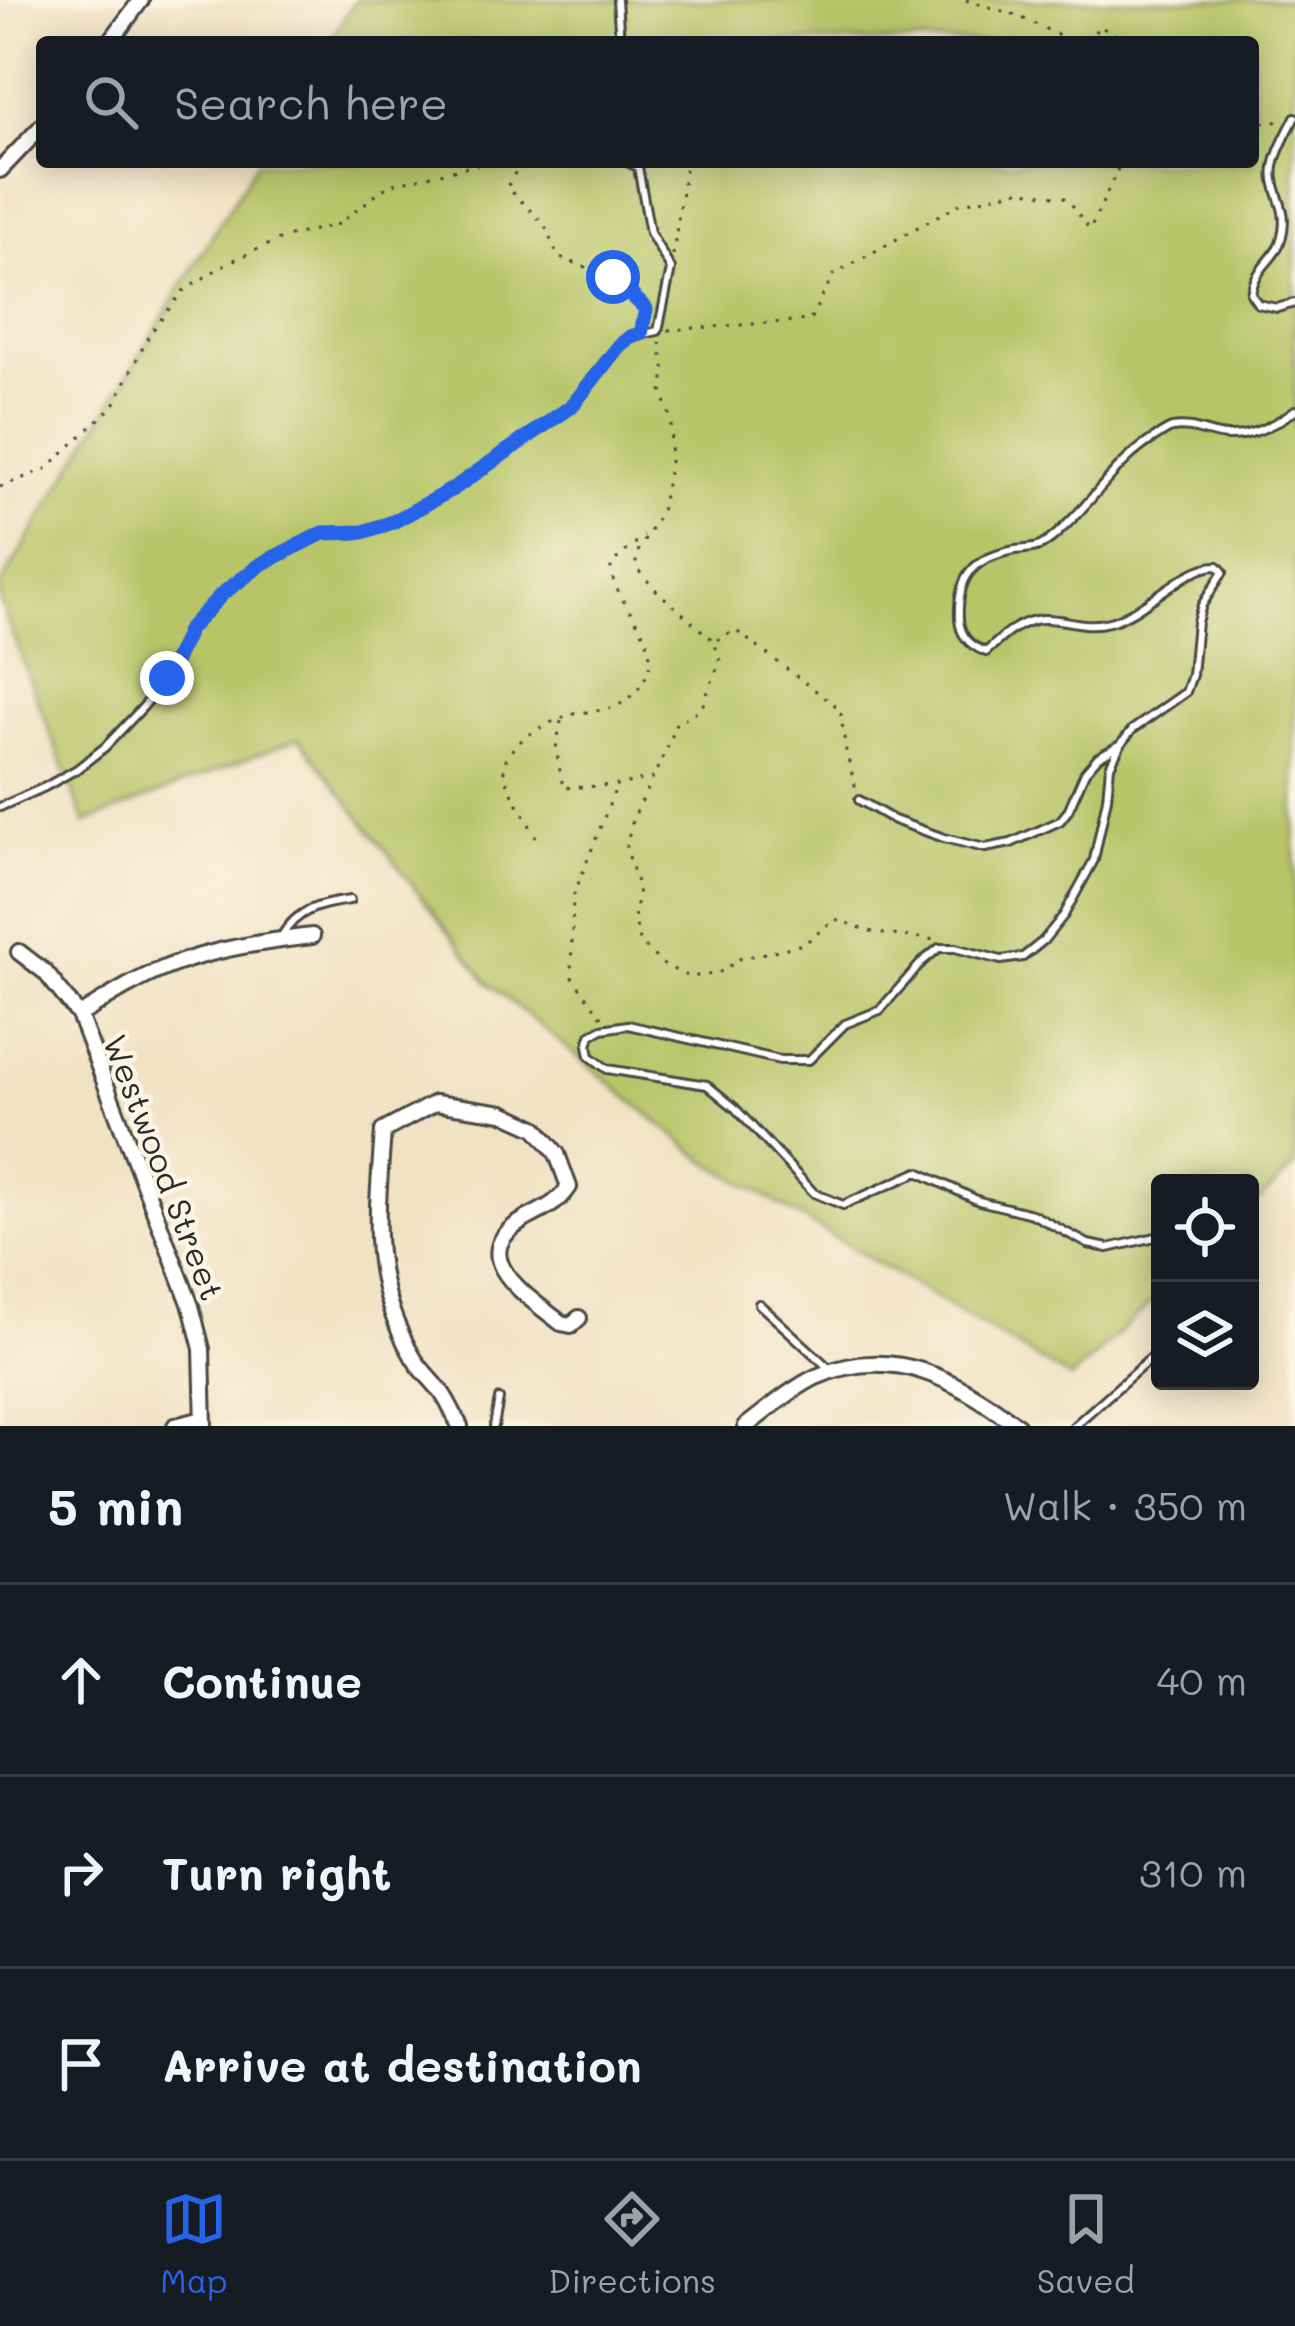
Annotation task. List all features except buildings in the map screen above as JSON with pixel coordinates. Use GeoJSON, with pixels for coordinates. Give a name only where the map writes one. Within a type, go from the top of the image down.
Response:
{"type":"FeatureCollection","features":[{"type":"Feature","properties":{"kind":"street"},"geometry":{"type":"LineString","coordinates":[[114,36],[141,0]]}},
{"type":"Feature","properties":{"kind":"street"},"geometry":{"type":"LineString","coordinates":[[0,170],[36,132]]}},
{"type":"Feature","properties":{"kind":"street"},"geometry":{"type":"LineString","coordinates":[[79,1015],[140,979],[205,955],[312,936]]}},
{"type":"Feature","properties":{"kind":"street","name":"Westwood Street"},"geometry":{"type":"LineString","coordinates":[[19,952],[45,972],[79,1015],[191,1306],[202,1349],[203,1422]]}},
{"type":"Feature","properties":{"kind":"street"},"geometry":{"type":"LineString","coordinates":[[460,1426],[442,1392],[410,1352],[382,1284],[376,1248],[383,1131],[435,1103],[503,1113],[536,1128],[557,1154],[569,1187],[561,1200],[509,1231],[500,1246],[498,1264],[508,1280],[561,1323],[571,1325],[579,1318]]}},
{"type":"Feature","properties":{"kind":"street"},"geometry":{"type":"LineString","coordinates":[[746,1426],[815,1378],[878,1364],[915,1368],[953,1382],[1018,1426]]}},
{"type":"Feature","properties":{"kind":"street"},"geometry":{"type":"LineString","coordinates":[[176,1426],[203,1422]]}},
{"type":"Feature","properties":{"kind":"lane"},"geometry":{"type":"LineString","coordinates":[[617,0],[620,36]]}},
{"type":"Feature","properties":{"kind":"lane"},"geometry":{"type":"LineString","coordinates":[[1294,120],[1274,166],[1285,211],[1284,229],[1279,247],[1253,277],[1251,294],[1258,304],[1277,308],[1295,303]]}},
{"type":"Feature","properties":{"kind":"lane"},"geometry":{"type":"LineString","coordinates":[[0,807],[76,769],[105,746],[167,678],[189,629],[222,594],[263,563],[323,533],[363,532],[393,522],[453,489],[572,406],[630,337],[658,331],[671,269],[650,233],[638,168]]}},
{"type":"Feature","properties":{"kind":"lane"},"geometry":{"type":"LineString","coordinates":[[1151,1239],[1108,1248],[1088,1244],[1032,1214],[979,1201],[918,1172],[843,1205],[814,1192],[707,1085],[607,1069],[590,1056],[588,1045],[591,1035],[602,1029],[628,1025],[780,1060],[808,1060],[845,1024],[880,1010],[939,948],[955,947],[1001,960],[1023,957],[1043,941],[1064,915],[1094,860],[1111,766],[1121,744],[1132,730],[1186,692],[1202,605],[1223,572],[1218,566],[1200,568],[1111,622],[1083,625],[1044,619],[1022,624],[986,652],[971,646],[959,628],[963,579],[977,564],[994,556],[1040,547],[1066,526],[1135,449],[1171,428],[1197,428],[1226,436],[1272,426],[1295,410]]}},
{"type":"Feature","properties":{"kind":"lane"},"geometry":{"type":"LineString","coordinates":[[859,800],[894,820],[944,838],[985,848],[1010,843],[1060,821],[1085,772],[1097,757],[1121,744]]}},
{"type":"Feature","properties":{"kind":"lane"},"geometry":{"type":"LineString","coordinates":[[279,940],[292,920],[306,910],[350,900]]}},
{"type":"Feature","properties":{"kind":"lane"},"geometry":{"type":"LineString","coordinates":[[759,1304],[834,1372]]}},
{"type":"Feature","properties":{"kind":"lane"},"geometry":{"type":"LineString","coordinates":[[1074,1426],[1151,1358]]}},
{"type":"Feature","properties":{"kind":"lane"},"geometry":{"type":"LineString","coordinates":[[494,1426],[499,1399]]}},
{"type":"Feature","properties":{"kind":"path"},"geometry":{"type":"LineString","coordinates":[[966,0],[1016,15],[1060,36]]}},
{"type":"Feature","properties":{"kind":"path"},"geometry":{"type":"LineString","coordinates":[[1092,36],[1100,26],[1118,36]]}},
{"type":"Feature","properties":{"kind":"path"},"geometry":{"type":"LineString","coordinates":[[1259,123],[1294,120]]}},
{"type":"Feature","properties":{"kind":"path"},"geometry":{"type":"LineString","coordinates":[[0,487],[46,469],[114,404],[149,335],[183,291],[227,263],[286,237],[338,224],[389,185],[461,168]]}},
{"type":"Feature","properties":{"kind":"path"},"geometry":{"type":"LineString","coordinates":[[517,168],[507,188],[544,224],[558,257],[613,277],[646,309],[641,334]]}},
{"type":"Feature","properties":{"kind":"path"},"geometry":{"type":"LineString","coordinates":[[671,269],[685,168]]}},
{"type":"Feature","properties":{"kind":"path"},"geometry":{"type":"LineString","coordinates":[[955,947],[934,939],[875,933],[835,919],[804,944],[739,959],[723,971],[687,976],[662,964],[639,941],[634,913],[639,889],[626,847],[632,820],[655,778],[676,722],[702,707],[720,662],[714,641],[636,568],[636,555],[661,512],[670,462],[671,420],[662,390],[665,373],[658,331],[810,320],[833,275],[959,204],[979,199],[1019,190],[1067,198],[1090,230],[1118,168]]}},
{"type":"Feature","properties":{"kind":"path"},"geometry":{"type":"LineString","coordinates":[[536,837],[504,775],[506,757],[516,743],[562,718],[614,707],[646,678],[651,661],[645,639],[610,577],[611,564],[646,535]]}},
{"type":"Feature","properties":{"kind":"path"},"geometry":{"type":"LineString","coordinates":[[714,641],[735,631],[840,710],[859,800]]}},
{"type":"Feature","properties":{"kind":"path"},"geometry":{"type":"LineString","coordinates":[[562,718],[556,748],[563,788],[655,778]]}},
{"type":"Feature","properties":{"kind":"path"},"geometry":{"type":"LineString","coordinates":[[610,1028],[571,976],[573,897],[617,785]]}},
{"type":"Feature","properties":{"kind":"green space"},"geometry":{"type":"Polygon","coordinates":[[[355,0],[1295,0],[1295,1166],[1259,1200],[1259,1174],[1151,1174],[1151,1303],[1071,1379],[703,1159],[488,983],[299,738],[85,823],[0,602],[0,586],[253,168],[1259,168],[1259,36],[334,36],[355,0]]]}},
{"type":"Feature","properties":{"kind":"route"},"geometry":{"type":"LineString","coordinates":[[167,678],[189,629],[222,594],[263,563],[323,533],[363,532],[393,522],[453,489],[572,406],[619,346],[641,334],[646,309],[613,277]]}}]}
